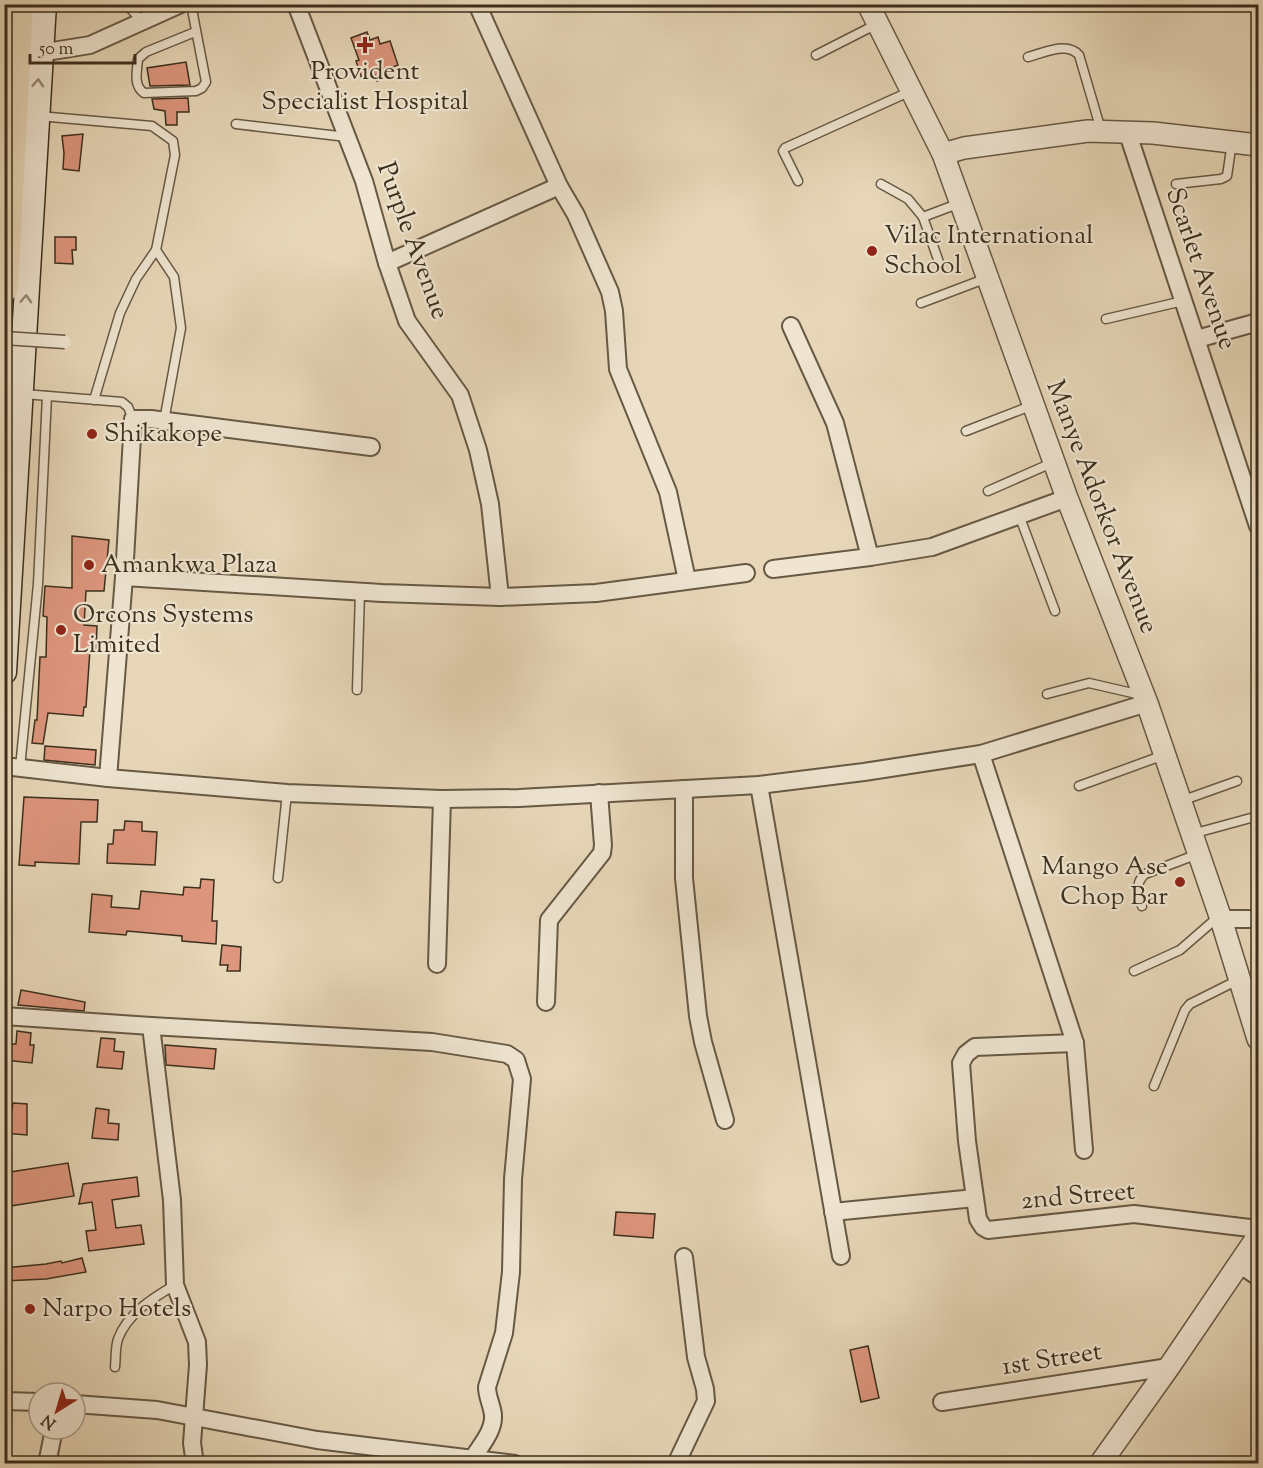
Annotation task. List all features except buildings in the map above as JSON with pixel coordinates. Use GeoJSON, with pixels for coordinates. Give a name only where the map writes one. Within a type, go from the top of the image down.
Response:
{"type":"FeatureCollection","features":[{"type":"Feature","properties":{"kind":"highway"},"geometry":{"type":"LineString","coordinates":[[4,288],[36,5]]}},
{"type":"Feature","properties":{"kind":"main road"},"geometry":{"type":"LineString","coordinates":[[4,672],[40,53],[36,5]]}},
{"type":"Feature","properties":{"kind":"street"},"geometry":{"type":"LineString","coordinates":[[40,53],[90,45],[181,4]]}},
{"type":"Feature","properties":{"kind":"street","name":"Purple Avenue"},"geometry":{"type":"LineString","coordinates":[[296,4],[364,181],[407,321],[460,395],[478,450],[490,504],[500,597]]}},
{"type":"Feature","properties":{"kind":"street"},"geometry":{"type":"LineString","coordinates":[[477,4],[559,186],[576,215],[610,292],[614,311],[618,369],[668,492],[687,580]]}},
{"type":"Feature","properties":{"kind":"street","name":"Manye Adorkor Avenue"},"geometry":{"type":"LineString","coordinates":[[868,4],[943,154],[1067,498],[1165,755],[1221,917],[1258,1039]]}},
{"type":"Feature","properties":{"kind":"street"},"geometry":{"type":"LineString","coordinates":[[943,154],[977,146],[1088,131],[1127,131],[1258,145]]}},
{"type":"Feature","properties":{"kind":"street","name":"Scarlet Avenue"},"geometry":{"type":"LineString","coordinates":[[1127,131],[1258,526]]}},
{"type":"Feature","properties":{"kind":"street"},"geometry":{"type":"LineString","coordinates":[[387,262],[559,186]]}},
{"type":"Feature","properties":{"kind":"street"},"geometry":{"type":"LineString","coordinates":[[1197,339],[1258,322]]}},
{"type":"Feature","properties":{"kind":"street"},"geometry":{"type":"LineString","coordinates":[[791,326],[835,423],[870,557]]}},
{"type":"Feature","properties":{"kind":"street"},"geometry":{"type":"LineString","coordinates":[[4,338],[65,342]]}},
{"type":"Feature","properties":{"kind":"street"},"geometry":{"type":"LineString","coordinates":[[108,778],[124,578],[133,419],[371,447]]}},
{"type":"Feature","properties":{"kind":"street"},"geometry":{"type":"LineString","coordinates":[[773,569],[932,547],[1067,498]]}},
{"type":"Feature","properties":{"kind":"street"},"geometry":{"type":"LineString","coordinates":[[124,578],[360,592],[500,597],[596,593],[746,573]]}},
{"type":"Feature","properties":{"kind":"street"},"geometry":{"type":"LineString","coordinates":[[12,767],[108,778],[287,793],[442,799],[759,785],[981,754],[1145,699]]}},
{"type":"Feature","properties":{"kind":"street"},"geometry":{"type":"LineString","coordinates":[[981,754],[1075,1043],[1084,1150]]}},
{"type":"Feature","properties":{"kind":"street"},"geometry":{"type":"LineString","coordinates":[[759,785],[841,1256]]}},
{"type":"Feature","properties":{"kind":"street"},"geometry":{"type":"LineString","coordinates":[[684,789],[684,878],[698,1016],[725,1120]]}},
{"type":"Feature","properties":{"kind":"street"},"geometry":{"type":"LineString","coordinates":[[546,1002],[549,920],[602,854],[599,793]]}},
{"type":"Feature","properties":{"kind":"street"},"geometry":{"type":"LineString","coordinates":[[437,964],[442,799]]}},
{"type":"Feature","properties":{"kind":"street"},"geometry":{"type":"LineString","coordinates":[[1221,917],[1258,919]]}},
{"type":"Feature","properties":{"kind":"street"},"geometry":{"type":"LineString","coordinates":[[4,1016],[432,1042],[507,1054],[516,1060],[522,1080],[513,1179],[511,1272],[504,1333],[487,1387],[487,1396],[493,1414],[492,1424],[463,1459]]}},
{"type":"Feature","properties":{"kind":"street"},"geometry":{"type":"LineString","coordinates":[[151,1026],[172,1200],[175,1285],[196,1342],[198,1365],[192,1443],[195,1464]]}},
{"type":"Feature","properties":{"kind":"street"},"geometry":{"type":"LineString","coordinates":[[833,1212],[975,1198],[967,1141],[961,1063],[966,1054],[975,1047],[1075,1043]]}},
{"type":"Feature","properties":{"kind":"street","name":"2nd Street"},"geometry":{"type":"LineString","coordinates":[[975,1198],[978,1219],[988,1230],[1134,1214],[1258,1229]]}},
{"type":"Feature","properties":{"kind":"street"},"geometry":{"type":"LineString","coordinates":[[1100,1464],[1258,1236]]}},
{"type":"Feature","properties":{"kind":"street"},"geometry":{"type":"LineString","coordinates":[[676,1464],[706,1401],[696,1357],[684,1257]]}},
{"type":"Feature","properties":{"kind":"street"},"geometry":{"type":"LineString","coordinates":[[1239,1264],[1258,1276]]}},
{"type":"Feature","properties":{"kind":"street","name":"1st Street"},"geometry":{"type":"LineString","coordinates":[[942,1402],[1169,1367]]}},
{"type":"Feature","properties":{"kind":"street"},"geometry":{"type":"LineString","coordinates":[[4,1401],[27,1402]]}},
{"type":"Feature","properties":{"kind":"street"},"geometry":{"type":"LineString","coordinates":[[87,1405],[157,1410],[317,1440],[514,1464]]}},
{"type":"Feature","properties":{"kind":"street"},"geometry":{"type":"LineString","coordinates":[[46,1464],[51,1441]]}},
{"type":"Feature","properties":{"kind":"lane"},"geometry":{"type":"LineString","coordinates":[[36,5],[73,4]]}},
{"type":"Feature","properties":{"kind":"lane"},"geometry":{"type":"LineString","coordinates":[[116,4],[130,5],[142,21]]}},
{"type":"Feature","properties":{"kind":"lane"},"geometry":{"type":"LineString","coordinates":[[191,4],[206,82],[196,91],[144,93],[140,90],[136,84],[138,59],[146,52],[195,32]]}},
{"type":"Feature","properties":{"kind":"lane"},"geometry":{"type":"LineString","coordinates":[[816,55],[878,24]]}},
{"type":"Feature","properties":{"kind":"lane"},"geometry":{"type":"LineString","coordinates":[[1029,57],[1067,47],[1075,49],[1079,55],[1101,131]]}},
{"type":"Feature","properties":{"kind":"lane"},"geometry":{"type":"LineString","coordinates":[[798,181],[783,151],[785,148],[911,91]]}},
{"type":"Feature","properties":{"kind":"lane"},"geometry":{"type":"LineString","coordinates":[[36,116],[152,126],[173,141],[175,155],[156,250],[136,279],[120,314],[94,400]]}},
{"type":"Feature","properties":{"kind":"lane"},"geometry":{"type":"LineString","coordinates":[[236,124],[347,137]]}},
{"type":"Feature","properties":{"kind":"lane"},"geometry":{"type":"LineString","coordinates":[[1176,184],[1221,179],[1227,176],[1232,142]]}},
{"type":"Feature","properties":{"kind":"lane"},"geometry":{"type":"LineString","coordinates":[[881,184],[908,199],[923,217],[940,265]]}},
{"type":"Feature","properties":{"kind":"lane"},"geometry":{"type":"LineString","coordinates":[[923,217],[960,203]]}},
{"type":"Feature","properties":{"kind":"lane"},"geometry":{"type":"LineString","coordinates":[[156,250],[174,277],[180,328],[164,421]]}},
{"type":"Feature","properties":{"kind":"lane"},"geometry":{"type":"LineString","coordinates":[[921,303],[987,277]]}},
{"type":"Feature","properties":{"kind":"lane"},"geometry":{"type":"LineString","coordinates":[[1106,319],[1183,301]]}},
{"type":"Feature","properties":{"kind":"lane"},"geometry":{"type":"LineString","coordinates":[[21,393],[122,402],[128,407],[133,419]]}},
{"type":"Feature","properties":{"kind":"lane"},"geometry":{"type":"LineString","coordinates":[[12,767],[38,584],[46,396]]}},
{"type":"Feature","properties":{"kind":"lane"},"geometry":{"type":"LineString","coordinates":[[966,431],[1034,405]]}},
{"type":"Feature","properties":{"kind":"lane"},"geometry":{"type":"LineString","coordinates":[[988,491],[1054,462]]}},
{"type":"Feature","properties":{"kind":"lane"},"geometry":{"type":"LineString","coordinates":[[1019,516],[1055,611]]}},
{"type":"Feature","properties":{"kind":"lane"},"geometry":{"type":"LineString","coordinates":[[357,690],[360,592]]}},
{"type":"Feature","properties":{"kind":"lane"},"geometry":{"type":"LineString","coordinates":[[1047,694],[1089,683],[1145,699]]}},
{"type":"Feature","properties":{"kind":"lane"},"geometry":{"type":"LineString","coordinates":[[1079,786],[1165,755]]}},
{"type":"Feature","properties":{"kind":"lane"},"geometry":{"type":"LineString","coordinates":[[1181,801],[1237,781]]}},
{"type":"Feature","properties":{"kind":"lane"},"geometry":{"type":"LineString","coordinates":[[278,878],[287,793]]}},
{"type":"Feature","properties":{"kind":"lane"},"geometry":{"type":"LineString","coordinates":[[1142,906],[1137,885],[1139,879],[1145,874],[1195,844],[1258,816]]}},
{"type":"Feature","properties":{"kind":"lane"},"geometry":{"type":"LineString","coordinates":[[1134,971],[1180,950],[1221,917]]}},
{"type":"Feature","properties":{"kind":"lane"},"geometry":{"type":"LineString","coordinates":[[1154,1086],[1185,1010],[1190,1004],[1240,979]]}},
{"type":"Feature","properties":{"kind":"lane"},"geometry":{"type":"LineString","coordinates":[[115,1367],[118,1340],[130,1320],[153,1299],[175,1285]]}},
{"type":"Feature","properties":{"kind":"place","name":"Provident Specialist Hospital"},"geometry":{"type":"Point","coordinates":[365,45]}},
{"type":"Feature","properties":{"kind":"place","name":"Vilac International School"},"geometry":{"type":"Point","coordinates":[872,251]}},
{"type":"Feature","properties":{"kind":"place","name":"Shikakope"},"geometry":{"type":"Point","coordinates":[92,434]}},
{"type":"Feature","properties":{"kind":"place","name":"Amankwa Plaza"},"geometry":{"type":"Point","coordinates":[89,565]}},
{"type":"Feature","properties":{"kind":"place","name":"Orcons Systems Limited"},"geometry":{"type":"Point","coordinates":[61,630]}},
{"type":"Feature","properties":{"kind":"place","name":"Mango Ase Chop Bar"},"geometry":{"type":"Point","coordinates":[1180,882]}},
{"type":"Feature","properties":{"kind":"place","name":"Narpo Hotels"},"geometry":{"type":"Point","coordinates":[30,1309]}}]}
